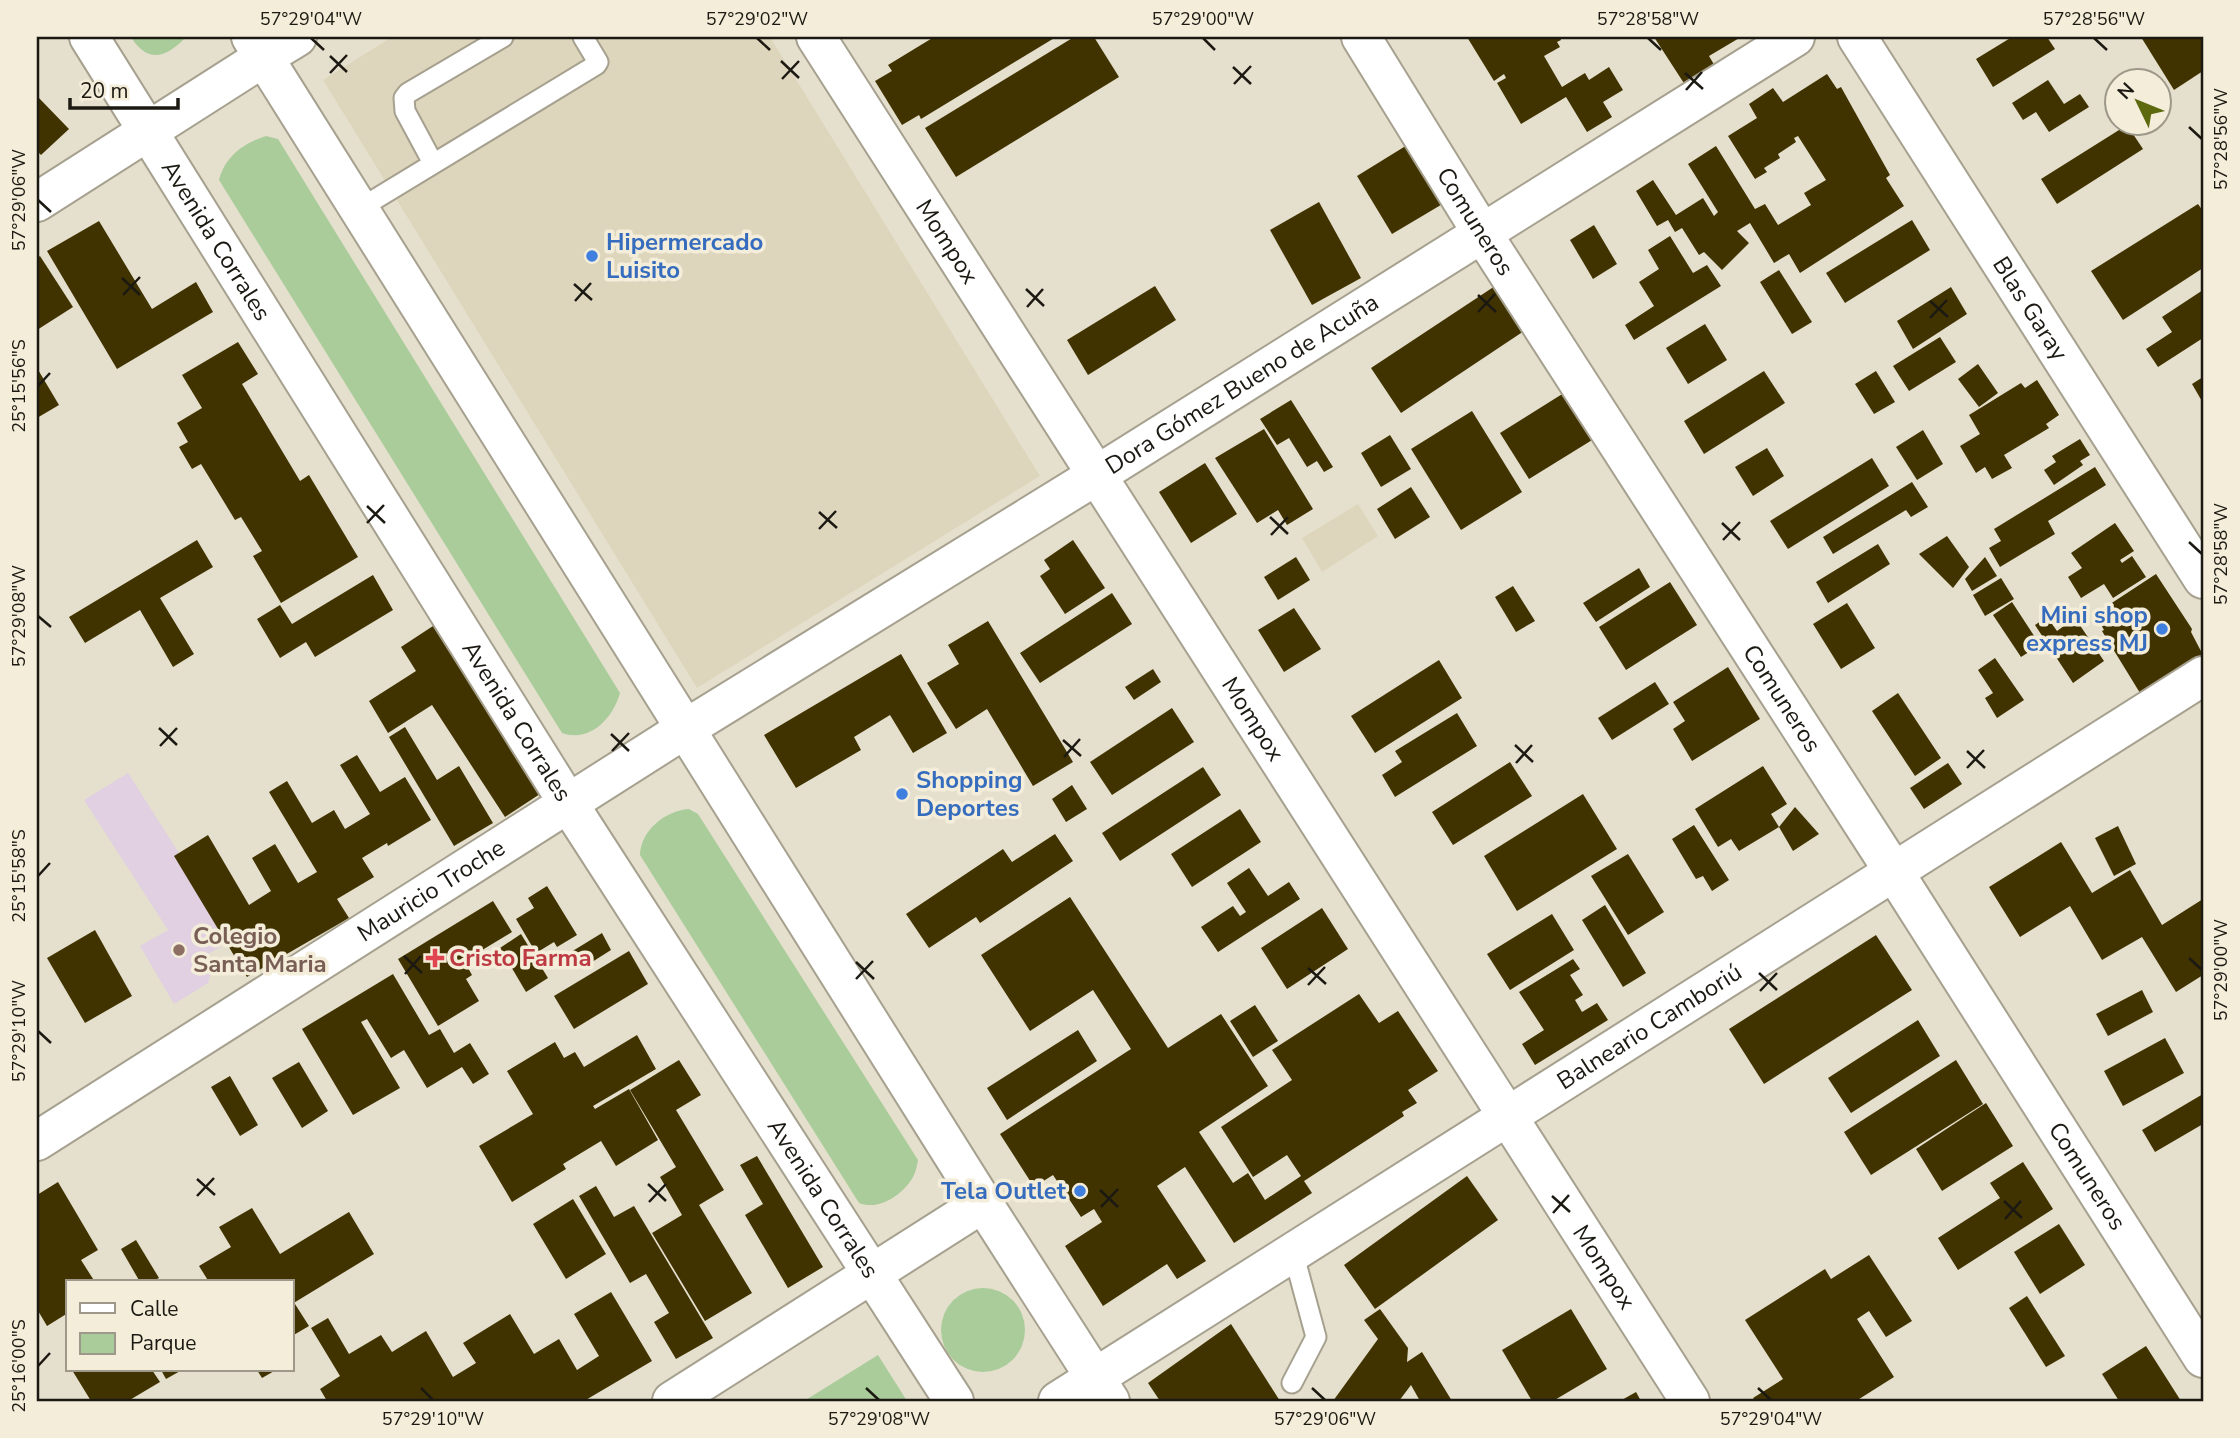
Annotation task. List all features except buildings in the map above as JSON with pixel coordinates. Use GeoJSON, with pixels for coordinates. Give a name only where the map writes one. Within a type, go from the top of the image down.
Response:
{"type":"FeatureCollection","features":[{"type":"Feature","properties":{"kind":"street","name":"Avenida Corrales"},"geometry":{"type":"LineString","coordinates":[[89,37],[568,803],[954,1401]]}},
{"type":"Feature","properties":{"kind":"street"},"geometry":{"type":"LineString","coordinates":[[37,202],[148,131],[258,47],[297,37]]}},
{"type":"Feature","properties":{"kind":"street","name":"Mompox"},"geometry":{"type":"LineString","coordinates":[[816,37],[1690,1401]]}},
{"type":"Feature","properties":{"kind":"street","name":"Comuneros"},"geometry":{"type":"LineString","coordinates":[[1361,37],[1482,233],[2203,1358]]}},
{"type":"Feature","properties":{"kind":"street","name":"Dora Gómez Bueno de Acuña"},"geometry":{"type":"LineString","coordinates":[[685,729],[1097,475],[1795,37]]}},
{"type":"Feature","properties":{"kind":"street","name":"Blas Garay"},"geometry":{"type":"LineString","coordinates":[[1857,37],[2203,579]]}},
{"type":"Feature","properties":{"kind":"street"},"geometry":{"type":"LineString","coordinates":[[258,47],[1102,1389]]}},
{"type":"Feature","properties":{"kind":"street","name":"Balneario Camboriú"},"geometry":{"type":"LineString","coordinates":[[1058,1401],[1102,1389],[1293,1252],[2203,677]]}},
{"type":"Feature","properties":{"kind":"street","name":"Mauricio Troche"},"geometry":{"type":"LineString","coordinates":[[37,1142],[685,729]]}},
{"type":"Feature","properties":{"kind":"street"},"geometry":{"type":"LineString","coordinates":[[672,1401],[983,1203]]}},
{"type":"Feature","properties":{"kind":"lane"},"geometry":{"type":"LineString","coordinates":[[433,163],[405,111],[404,98],[408,93],[503,37]]}},
{"type":"Feature","properties":{"kind":"lane"},"geometry":{"type":"LineString","coordinates":[[359,209],[596,65],[597,62],[583,37]]}},
{"type":"Feature","properties":{"kind":"lane"},"geometry":{"type":"LineString","coordinates":[[1292,1382],[1316,1337],[1293,1252]]}},
{"type":"Feature","properties":{"kind":"shaded area"},"geometry":{"type":"Polygon","coordinates":[[[392,37],[770,37],[1040,476],[697,688],[323,80],[392,37]]]}},
{"type":"Feature","properties":{"kind":"shaded area"},"geometry":{"type":"Polygon","coordinates":[[[1358,504],[1378,536],[1322,572],[1302,538],[1358,504]]]}},
{"type":"Feature","properties":{"kind":"shaded area"},"geometry":{"type":"Polygon","coordinates":[[[128,773],[236,938],[208,954],[213,965],[208,983],[174,1004],[140,946],[168,930],[84,800],[128,773]]]}},
{"type":"Feature","properties":{"kind":"green space"},"geometry":{"type":"Polygon","coordinates":[[[131,37],[186,37],[171,50],[157,55],[144,51],[131,37]]]}},
{"type":"Feature","properties":{"kind":"green space"},"geometry":{"type":"Polygon","coordinates":[[[266,136],[278,139],[620,693],[606,719],[591,731],[572,735],[562,733],[219,180],[226,164],[236,152],[250,142],[266,136]]]}},
{"type":"Feature","properties":{"kind":"green space"},"geometry":{"type":"Polygon","coordinates":[[[689,809],[698,814],[918,1160],[909,1184],[890,1200],[874,1205],[859,1203],[640,855],[645,838],[656,823],[671,814],[689,809]]]}},
{"type":"Feature","properties":{"kind":"green space"},"geometry":{"type":"Polygon","coordinates":[[[983,1288],[999,1291],[1013,1300],[1022,1314],[1025,1330],[1022,1346],[1013,1360],[999,1369],[983,1372],[967,1369],[953,1360],[944,1346],[941,1330],[944,1314],[953,1300],[967,1291],[983,1288]]]}},
{"type":"Feature","properties":{"kind":"green space"},"geometry":{"type":"Polygon","coordinates":[[[878,1355],[907,1401],[804,1401],[878,1355]]]}},
{"type":"Feature","properties":{"kind":"place","name":"Hipermercado Luisito"},"geometry":{"type":"Point","coordinates":[592,256]}},
{"type":"Feature","properties":{"kind":"place","name":"Mini shop express MJ"},"geometry":{"type":"Point","coordinates":[2162,629]}},
{"type":"Feature","properties":{"kind":"place","name":"Shopping Deportes"},"geometry":{"type":"Point","coordinates":[902,794]}},
{"type":"Feature","properties":{"kind":"place","name":"Colegio Santa Maria"},"geometry":{"type":"Point","coordinates":[179,950]}},
{"type":"Feature","properties":{"kind":"place","name":"Cristo Farma"},"geometry":{"type":"Point","coordinates":[435,958]}},
{"type":"Feature","properties":{"kind":"place","name":"Tela Outlet"},"geometry":{"type":"Point","coordinates":[1080,1191]}}]}
